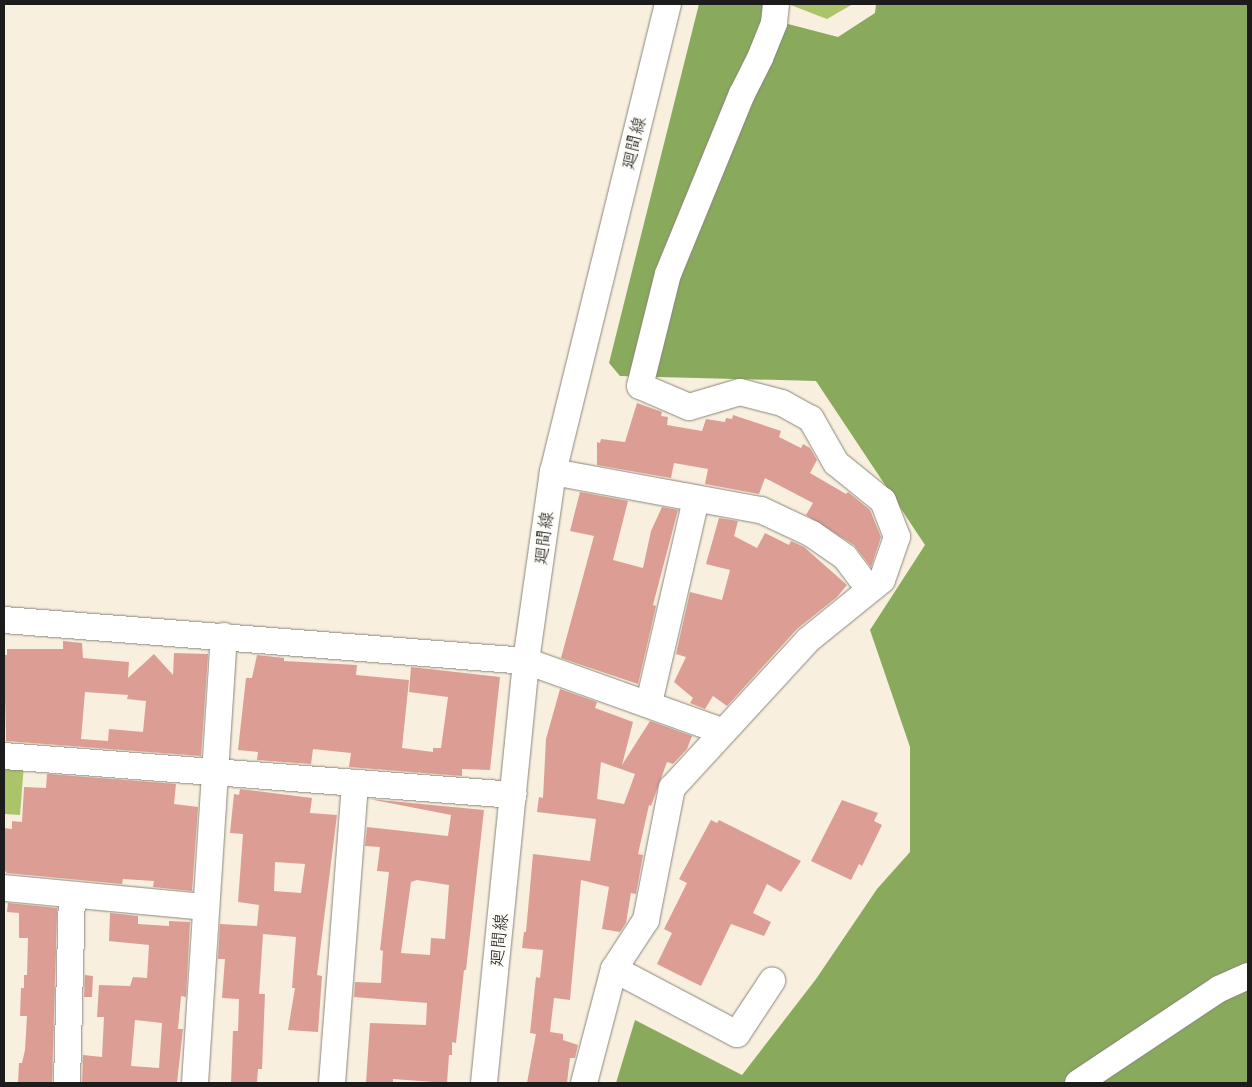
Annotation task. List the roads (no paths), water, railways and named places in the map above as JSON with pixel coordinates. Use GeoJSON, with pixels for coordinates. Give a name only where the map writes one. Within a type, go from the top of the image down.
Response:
{"type":"FeatureCollection","features":[{"type":"Feature","properties":{"kind":"street","name":"廻間線"},"geometry":{"type":"LineString","coordinates":[[484,1083],[526,661],[553,472],[668,4]]}},
{"type":"Feature","properties":{"kind":"street"},"geometry":{"type":"LineString","coordinates":[[584,1083],[614,969],[646,920],[672,788],[722,731],[808,640],[868,588],[882,580],[898,537],[883,501],[836,463],[811,419],[782,403],[740,392],[689,407],[640,386],[668,274],[742,94],[760,58],[774,23],[776,4]]}},
{"type":"Feature","properties":{"kind":"street"},"geometry":{"type":"LineString","coordinates":[[553,472],[761,510],[812,534],[845,557],[868,588]]}},
{"type":"Feature","properties":{"kind":"street"},"geometry":{"type":"LineString","coordinates":[[649,703],[696,499]]}},
{"type":"Feature","properties":{"kind":"street"},"geometry":{"type":"LineString","coordinates":[[4,620],[526,661],[649,703],[722,731]]}},
{"type":"Feature","properties":{"kind":"street"},"geometry":{"type":"LineString","coordinates":[[195,1083],[224,636]]}},
{"type":"Feature","properties":{"kind":"street"},"geometry":{"type":"LineString","coordinates":[[4,756],[514,795]]}},
{"type":"Feature","properties":{"kind":"street"},"geometry":{"type":"LineString","coordinates":[[332,1083],[355,783]]}},
{"type":"Feature","properties":{"kind":"street"},"geometry":{"type":"LineString","coordinates":[[4,888],[206,907]]}},
{"type":"Feature","properties":{"kind":"street"},"geometry":{"type":"LineString","coordinates":[[67,1083],[72,895]]}},
{"type":"Feature","properties":{"kind":"street"},"geometry":{"type":"LineString","coordinates":[[614,969],[737,1034],[772,981]]}},
{"type":"Feature","properties":{"kind":"street"},"geometry":{"type":"LineString","coordinates":[[1078,1083],[1219,989],[1248,976]]}}]}
